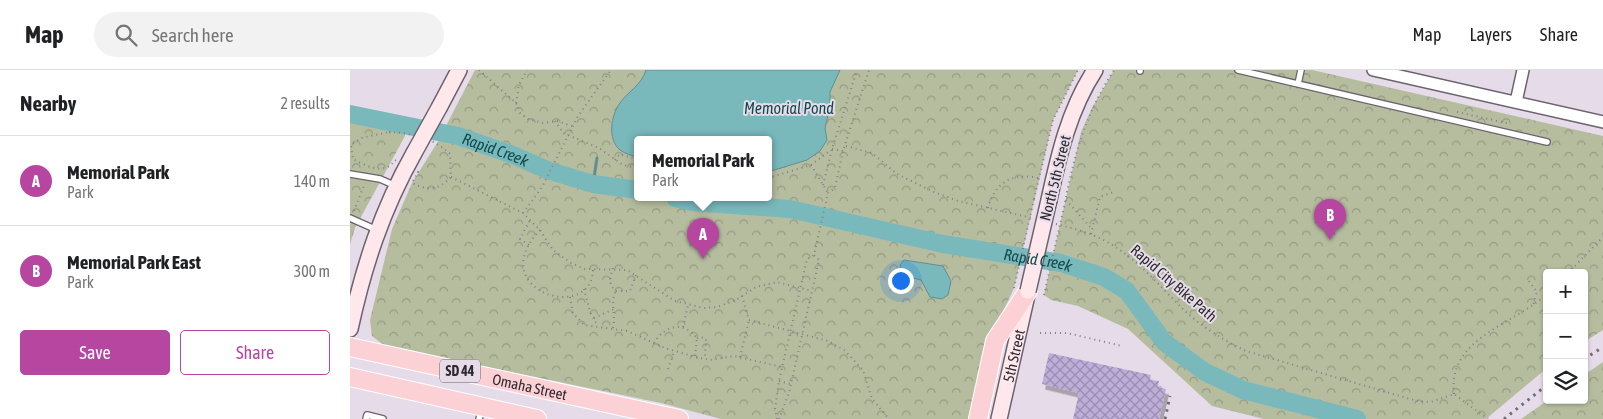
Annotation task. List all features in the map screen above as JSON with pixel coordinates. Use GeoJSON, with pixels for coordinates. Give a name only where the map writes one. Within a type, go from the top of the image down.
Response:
{"type":"FeatureCollection","features":[{"type":"Feature","properties":{"kind":"main road"},"geometry":{"type":"LineString","coordinates":[[350,329],[364,266],[377,230],[396,186],[459,70]]}},
{"type":"Feature","properties":{"kind":"main road","name":"North 5th Street"},"geometry":{"type":"LineString","coordinates":[[1028,291],[1041,200],[1069,121],[1082,92],[1096,70]]}},
{"type":"Feature","properties":{"kind":"main road"},"geometry":{"type":"LineString","coordinates":[[978,419],[995,341],[1028,291]]}},
{"type":"Feature","properties":{"kind":"main road","name":"5th Street"},"geometry":{"type":"LineString","coordinates":[[999,419],[1028,291]]}},
{"type":"Feature","properties":{"kind":"main road","name":"Omaha Street"},"geometry":{"type":"LineString","coordinates":[[350,347],[679,419]]}},
{"type":"Feature","properties":{"kind":"main road","name":"Omaha Street"},"geometry":{"type":"LineString","coordinates":[[350,377],[481,413],[538,419]]}},
{"type":"Feature","properties":{"kind":"street"},"geometry":{"type":"LineString","coordinates":[[1372,70],[1603,122]]}},
{"type":"Feature","properties":{"kind":"street"},"geometry":{"type":"LineString","coordinates":[[1516,102],[1523,70]]}},
{"type":"Feature","properties":{"kind":"lane"},"geometry":{"type":"LineString","coordinates":[[1238,70],[1547,142]]}},
{"type":"Feature","properties":{"kind":"lane"},"geometry":{"type":"LineString","coordinates":[[1298,84],[1301,70]]}},
{"type":"Feature","properties":{"kind":"lane"},"geometry":{"type":"LineString","coordinates":[[350,174],[368,177],[396,186]]}},
{"type":"Feature","properties":{"kind":"lane"},"geometry":{"type":"LineString","coordinates":[[350,218],[377,230]]}},
{"type":"Feature","properties":{"kind":"lane"},"geometry":{"type":"LineString","coordinates":[[366,419],[367,415],[383,419]]}},
{"type":"Feature","properties":{"kind":"path"},"geometry":{"type":"LineString","coordinates":[[479,70],[516,103],[520,113],[528,119],[543,123],[555,121],[572,126]]}},
{"type":"Feature","properties":{"kind":"path"},"geometry":{"type":"LineString","coordinates":[[516,103],[519,85],[527,70]]}},
{"type":"Feature","properties":{"kind":"path"},"geometry":{"type":"LineString","coordinates":[[523,213],[542,187],[572,126],[611,70]]}},
{"type":"Feature","properties":{"kind":"path"},"geometry":{"type":"LineString","coordinates":[[823,185],[832,149],[858,70]]}},
{"type":"Feature","properties":{"kind":"path"},"geometry":{"type":"LineString","coordinates":[[814,255],[826,199],[828,193],[835,188],[843,150],[846,146],[869,70]]}},
{"type":"Feature","properties":{"kind":"path"},"geometry":{"type":"LineString","coordinates":[[1028,291],[1041,200],[1038,178],[1053,120],[1078,70]]}},
{"type":"Feature","properties":{"kind":"path"},"geometry":{"type":"LineString","coordinates":[[1028,291],[1064,207],[1081,132],[1092,108],[1114,70]]}},
{"type":"Feature","properties":{"kind":"path"},"geometry":{"type":"LineString","coordinates":[[555,121],[564,133],[599,148],[623,165],[634,167]]}},
{"type":"Feature","properties":{"kind":"path"},"geometry":{"type":"LineString","coordinates":[[846,146],[872,153],[897,174],[934,192],[988,208],[1036,219]]}},
{"type":"Feature","properties":{"kind":"path"},"geometry":{"type":"LineString","coordinates":[[832,149],[843,150]]}},
{"type":"Feature","properties":{"kind":"path"},"geometry":{"type":"LineString","coordinates":[[772,177],[811,165],[832,149]]}},
{"type":"Feature","properties":{"kind":"path"},"geometry":{"type":"LineString","coordinates":[[615,160],[620,154],[634,159]]}},
{"type":"Feature","properties":{"kind":"path"},"geometry":{"type":"LineString","coordinates":[[811,165],[828,193]]}},
{"type":"Feature","properties":{"kind":"path"},"geometry":{"type":"LineString","coordinates":[[350,218],[372,167]]}},
{"type":"Feature","properties":{"kind":"path"},"geometry":{"type":"LineString","coordinates":[[988,208],[995,189],[1008,179],[1024,175],[1038,178]]}},
{"type":"Feature","properties":{"kind":"path"},"geometry":{"type":"LineString","coordinates":[[451,177],[523,213],[540,230],[553,250],[562,258],[585,268],[627,270],[636,274],[675,301],[704,308],[717,306],[742,296],[766,283],[777,282],[812,291]]}},
{"type":"Feature","properties":{"kind":"path"},"geometry":{"type":"LineString","coordinates":[[1091,234],[1100,198],[1113,192]]}},
{"type":"Feature","properties":{"kind":"path"},"geometry":{"type":"LineString","coordinates":[[1066,200],[1092,229]]}},
{"type":"Feature","properties":{"kind":"path"},"geometry":{"type":"LineString","coordinates":[[529,245],[520,240],[530,220]]}},
{"type":"Feature","properties":{"kind":"path","name":"Rapid City Bike Path"},"geometry":{"type":"LineString","coordinates":[[1053,223],[1091,234],[1125,254],[1187,313],[1225,340],[1246,351],[1271,360],[1417,401],[1431,402],[1454,394]]}},
{"type":"Feature","properties":{"kind":"path"},"geometry":{"type":"LineString","coordinates":[[540,230],[529,245],[524,262],[524,271],[528,281],[534,288],[548,296],[570,297],[584,289],[592,278],[593,269]]}},
{"type":"Feature","properties":{"kind":"path"},"geometry":{"type":"LineString","coordinates":[[1572,269],[1603,237]]}},
{"type":"Feature","properties":{"kind":"path"},"geometry":{"type":"LineString","coordinates":[[778,419],[775,409],[782,367],[807,258],[814,255]]}},
{"type":"Feature","properties":{"kind":"path"},"geometry":{"type":"LineString","coordinates":[[778,419],[783,411],[803,333],[819,260],[814,255]]}},
{"type":"Feature","properties":{"kind":"path"},"geometry":{"type":"LineString","coordinates":[[613,268],[611,285],[616,292]]}},
{"type":"Feature","properties":{"kind":"path"},"geometry":{"type":"LineString","coordinates":[[616,292],[630,291],[635,283],[636,274]]}},
{"type":"Feature","properties":{"kind":"path"},"geometry":{"type":"LineString","coordinates":[[1529,281],[1537,292],[1533,306]]}},
{"type":"Feature","properties":{"kind":"path"},"geometry":{"type":"LineString","coordinates":[[584,289],[598,327]]}},
{"type":"Feature","properties":{"kind":"path"},"geometry":{"type":"LineString","coordinates":[[613,328],[613,300],[616,292]]}},
{"type":"Feature","properties":{"kind":"path"},"geometry":{"type":"LineString","coordinates":[[740,357],[749,320],[742,296]]}},
{"type":"Feature","properties":{"kind":"path"},"geometry":{"type":"LineString","coordinates":[[570,297],[573,313],[584,325],[627,331],[674,352],[695,357],[740,357],[782,367]]}},
{"type":"Feature","properties":{"kind":"path"},"geometry":{"type":"LineString","coordinates":[[1488,419],[1454,394],[1455,375],[1463,353],[1494,329],[1533,306],[1543,297]]}},
{"type":"Feature","properties":{"kind":"path"},"geometry":{"type":"LineString","coordinates":[[683,328],[688,305]]}},
{"type":"Feature","properties":{"kind":"path"},"geometry":{"type":"LineString","coordinates":[[594,318],[614,309]]}},
{"type":"Feature","properties":{"kind":"path"},"geometry":{"type":"LineString","coordinates":[[749,320],[803,333],[835,344],[863,370],[872,400],[888,419]]}},
{"type":"Feature","properties":{"kind":"path"},"geometry":{"type":"LineString","coordinates":[[654,343],[665,329],[671,326],[683,328],[696,338]]}},
{"type":"Feature","properties":{"kind":"path"},"geometry":{"type":"LineString","coordinates":[[1040,333],[1067,333],[1122,346]]}},
{"type":"Feature","properties":{"kind":"path"},"geometry":{"type":"LineString","coordinates":[[696,338],[701,336],[706,339],[705,358]]}},
{"type":"Feature","properties":{"kind":"path"},"geometry":{"type":"LineString","coordinates":[[695,357],[696,338]]}},
{"type":"Feature","properties":{"kind":"path"},"geometry":{"type":"LineString","coordinates":[[668,369],[674,352]]}},
{"type":"Feature","properties":{"kind":"path"},"geometry":{"type":"LineString","coordinates":[[779,381],[790,384]]}},
{"type":"Feature","properties":{"kind":"green space"},"geometry":{"type":"Polygon","coordinates":[[[475,70],[1078,70],[1053,120],[1014,288],[991,338],[972,419],[721,419],[661,403],[385,346],[372,336],[370,320],[392,229],[412,183],[437,143],[475,70]]]}},
{"type":"Feature","properties":{"kind":"green space"},"geometry":{"type":"Polygon","coordinates":[[[1114,70],[1312,70],[1603,136],[1603,330],[1588,339],[1588,269],[1543,269],[1543,371],[1486,419],[1264,419],[1212,406],[1128,329],[1078,306],[1051,300],[1044,295],[1081,132],[1092,108],[1114,70]]]}},
{"type":"Feature","properties":{"kind":"green space"},"geometry":{"type":"Polygon","coordinates":[[[350,114],[404,124],[405,136],[355,228],[350,244],[350,114]]]}},
{"type":"Feature","properties":{"kind":"green space"},"geometry":{"type":"Polygon","coordinates":[[[1603,362],[1603,419],[1521,419],[1543,404],[1588,404],[1588,372],[1603,362]]]}},
{"type":"Feature","properties":{"kind":"water","name":"Memorial Pond"},"geometry":{"type":"Polygon","coordinates":[[[646,70],[840,70],[830,92],[830,107],[825,128],[827,140],[820,151],[807,160],[772,171],[772,136],[634,136],[634,156],[620,150],[613,140],[614,114],[623,99],[644,75],[646,70]]]}},
{"type":"Feature","properties":{"kind":"water"},"geometry":{"type":"Polygon","coordinates":[[[904,260],[943,266],[951,281],[948,295],[942,299],[930,297],[921,280],[901,275],[900,265],[904,260]]]}},
{"type":"Feature","properties":{"kind":"building"},"geometry":{"type":"Polygon","coordinates":[[[1049,353],[1151,375],[1150,380],[1159,381],[1158,387],[1166,389],[1159,419],[1073,419],[1079,393],[1042,384],[1049,353]]]}},
{"type":"Feature","properties":{"kind":"waterway","name":"Rapid Creek"},"geometry":{"type":"LineString","coordinates":[[350,114],[458,136],[513,155],[547,170],[593,184],[634,189]]}},
{"type":"Feature","properties":{"kind":"waterway"},"geometry":{"type":"LineString","coordinates":[[593,184],[597,158]]}},
{"type":"Feature","properties":{"kind":"waterway","name":"Rapid Creek"},"geometry":{"type":"LineString","coordinates":[[688,201],[790,209],[943,244],[1061,263],[1104,277],[1127,291],[1164,342],[1205,372],[1243,390],[1357,419]]}},
{"type":"Feature","properties":{"kind":"railway"},"geometry":{"type":"LineString","coordinates":[[1588,356],[1603,347]]}},
{"type":"Feature","properties":{"kind":"railway"},"geometry":{"type":"LineString","coordinates":[[1504,419],[1543,388]]}},
{"type":"Feature","properties":{"kind":"railway"},"geometry":{"type":"LineString","coordinates":[[1165,419],[1170,396]]}},
{"type":"Feature","properties":{"kind":"place","name":"Memorial Park East"},"geometry":{"type":"Point","coordinates":[1330,240]}},
{"type":"Feature","properties":{"kind":"place","name":"Memorial Park"},"geometry":{"type":"Point","coordinates":[703,259]}}]}
